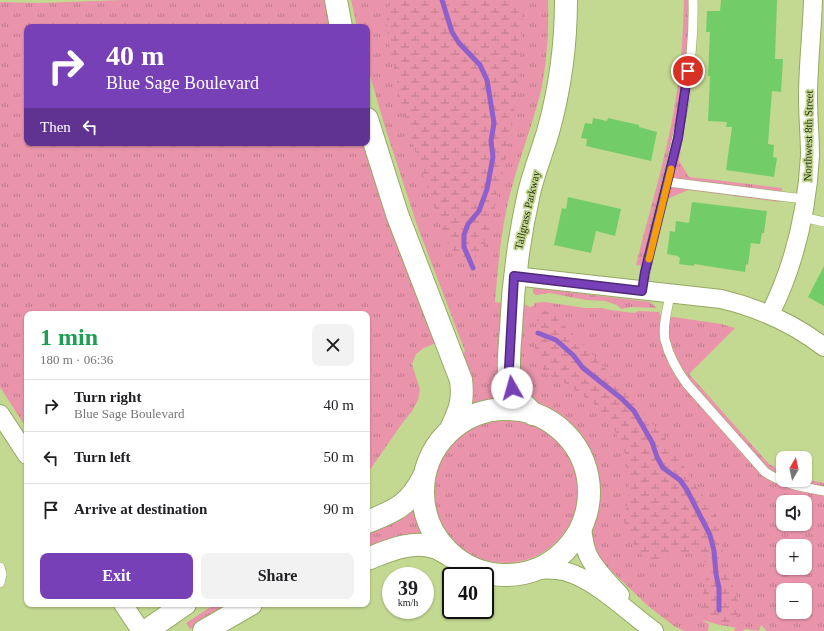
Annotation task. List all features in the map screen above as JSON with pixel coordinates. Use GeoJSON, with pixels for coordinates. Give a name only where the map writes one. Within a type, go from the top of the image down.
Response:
{"type":"FeatureCollection","features":[{"type":"Feature","properties":{"kind":"street"},"geometry":{"type":"LineString","coordinates":[[336,0],[340,24]]}},
{"type":"Feature","properties":{"kind":"street","name":"Tallgrass Parkway"},"geometry":{"type":"LineString","coordinates":[[533,414],[515,395],[509,379],[514,276],[520,235],[530,192],[548,132],[561,72],[566,0]]}},
{"type":"Feature","properties":{"kind":"street","name":"Northwest 8th Street"},"geometry":{"type":"LineString","coordinates":[[770,314],[778,298],[792,260],[806,199],[810,155],[808,98],[813,0]]}},
{"type":"Feature","properties":{"kind":"street"},"geometry":{"type":"LineString","coordinates":[[370,128],[397,214],[461,380],[463,395],[460,410],[450,431]]}},
{"type":"Feature","properties":{"kind":"street"},"geometry":{"type":"LineString","coordinates":[[514,276],[721,299],[745,305],[770,314],[803,332],[824,347]]}},
{"type":"Feature","properties":{"kind":"street"},"geometry":{"type":"LineString","coordinates":[[370,558],[410,545],[422,544],[436,547],[462,562],[476,569],[490,574],[506,575],[521,574],[536,570],[551,563],[564,553],[574,541],[582,527],[590,497],[589,482],[582,460],[571,440],[560,429],[547,420],[519,410],[504,409],[475,415],[450,431],[431,456],[423,486],[424,501],[429,523],[440,542],[450,553],[462,562]]}},
{"type":"Feature","properties":{"kind":"street"},"geometry":{"type":"LineString","coordinates":[[0,414],[24,450]]}},
{"type":"Feature","properties":{"kind":"street"},"geometry":{"type":"LineString","coordinates":[[370,521],[399,508],[409,500],[417,490],[426,472]]}},
{"type":"Feature","properties":{"kind":"street"},"geometry":{"type":"LineString","coordinates":[[582,527],[584,544],[588,555],[652,630]]}},
{"type":"Feature","properties":{"kind":"street"},"geometry":{"type":"LineString","coordinates":[[536,570],[558,570],[581,577],[596,586],[652,630]]}},
{"type":"Feature","properties":{"kind":"street"},"geometry":{"type":"LineString","coordinates":[[125,607],[142,631]]}},
{"type":"Feature","properties":{"kind":"street"},"geometry":{"type":"LineString","coordinates":[[146,631],[181,607]]}},
{"type":"Feature","properties":{"kind":"street"},"geometry":{"type":"LineString","coordinates":[[204,631],[246,607]]}},
{"type":"Feature","properties":{"kind":"lane"},"geometry":{"type":"LineString","coordinates":[[642,291],[645,272],[678,138],[692,41],[693,0]]}},
{"type":"Feature","properties":{"kind":"lane"},"geometry":{"type":"LineString","coordinates":[[668,182],[806,199]]}},
{"type":"Feature","properties":{"kind":"lane"},"geometry":{"type":"LineString","coordinates":[[803,217],[824,222]]}},
{"type":"Feature","properties":{"kind":"lane"},"geometry":{"type":"LineString","coordinates":[[670,294],[666,322],[666,341],[677,370],[687,384],[765,472],[774,478],[787,483],[824,491]]}},
{"type":"Feature","properties":{"kind":"lane"},"geometry":{"type":"LineString","coordinates":[[0,567],[2,574],[0,583]]}},
{"type":"Feature","properties":{"kind":"green space"},"geometry":{"type":"Polygon","coordinates":[[[123,0],[326,0],[332,24],[24,24],[24,146],[367,146],[436,343],[424,348],[416,354],[412,364],[420,390],[418,400],[412,411],[370,470],[370,311],[24,311],[24,424],[0,387],[0,2],[40,3],[123,0]]]}},
{"type":"Feature","properties":{"kind":"green space"},"geometry":{"type":"Polygon","coordinates":[[[351,0],[548,0],[547,46],[541,91],[510,194],[504,221],[499,261],[495,302],[501,303],[499,383],[505,399],[471,404],[461,356],[465,351],[417,225],[384,124],[370,75],[370,24],[356,24],[351,0]]]}},
{"type":"Feature","properties":{"kind":"green space"},"geometry":{"type":"Polygon","coordinates":[[[395,0],[518,0],[522,15],[522,31],[518,85],[509,144],[491,224],[482,249],[474,257],[464,257],[456,254],[447,242],[420,167],[404,115],[386,21],[390,5],[395,0]]]}},
{"type":"Feature","properties":{"kind":"green space"},"geometry":{"type":"Polygon","coordinates":[[[684,0],[697,0],[694,68],[679,161],[689,177],[782,188],[780,202],[688,190],[667,199],[650,267],[636,265],[674,113],[681,57],[684,0]]]}},
{"type":"Feature","properties":{"kind":"green space"},"geometry":{"type":"Polygon","coordinates":[[[536,288],[650,302],[657,308],[631,307],[621,309],[617,305],[605,301],[586,300],[550,293],[536,295],[533,293],[533,289],[536,288]]]}},
{"type":"Feature","properties":{"kind":"green space"},"geometry":{"type":"Polygon","coordinates":[[[545,302],[634,313],[639,311],[659,312],[660,315],[721,324],[735,328],[689,374],[769,464],[776,468],[776,487],[812,487],[812,480],[824,483],[824,631],[767,631],[761,625],[759,631],[745,629],[743,631],[734,631],[735,628],[738,628],[702,620],[709,624],[708,631],[684,631],[674,626],[648,606],[595,555],[589,526],[597,486],[588,453],[581,439],[560,417],[535,404],[525,396],[516,370],[518,305],[524,304],[530,307],[534,306],[534,303],[545,302]]]}},
{"type":"Feature","properties":{"kind":"green space"},"geometry":{"type":"Polygon","coordinates":[[[543,311],[551,312],[581,342],[665,438],[714,512],[721,534],[723,551],[722,561],[716,564],[710,564],[695,554],[685,552],[669,556],[656,562],[645,560],[626,533],[624,520],[628,499],[629,478],[624,449],[611,423],[595,405],[579,393],[561,380],[547,375],[539,363],[535,352],[537,319],[543,311]]]}},
{"type":"Feature","properties":{"kind":"green space"},"geometry":{"type":"Polygon","coordinates":[[[505,417],[526,420],[533,423],[551,434],[561,444],[575,469],[578,490],[575,511],[572,518],[561,536],[551,546],[526,560],[505,563],[484,560],[477,557],[459,546],[449,536],[435,511],[432,490],[435,469],[438,462],[449,444],[459,434],[484,420],[505,417]]]}},
{"type":"Feature","properties":{"kind":"green space"},"geometry":{"type":"Polygon","coordinates":[[[412,510],[415,511],[423,534],[411,534],[370,549],[370,529],[412,510]]]}},
{"type":"Feature","properties":{"kind":"green space"},"geometry":{"type":"Polygon","coordinates":[[[718,568],[730,581],[737,598],[737,616],[731,624],[721,624],[709,620],[704,617],[701,610],[701,601],[706,579],[711,572],[718,568]]]}},
{"type":"Feature","properties":{"kind":"green space"},"geometry":{"type":"Polygon","coordinates":[[[210,607],[225,607],[190,629],[186,623],[210,607]]]}},
{"type":"Feature","properties":{"kind":"building"},"geometry":{"type":"Polygon","coordinates":[[[721,0],[777,0],[775,59],[783,59],[781,92],[772,91],[768,144],[774,145],[773,157],[777,158],[774,177],[726,170],[732,127],[726,127],[727,122],[708,121],[710,32],[706,32],[707,11],[720,11],[721,0]]]}},
{"type":"Feature","properties":{"kind":"building"},"geometry":{"type":"Polygon","coordinates":[[[593,118],[607,121],[608,118],[639,125],[639,127],[657,132],[651,161],[586,146],[587,139],[581,138],[585,123],[592,124],[593,118]]]}},
{"type":"Feature","properties":{"kind":"building"},"geometry":{"type":"Polygon","coordinates":[[[568,197],[621,209],[615,236],[596,231],[591,253],[554,245],[562,208],[566,209],[568,197]]]}},
{"type":"Feature","properties":{"kind":"building"},"geometry":{"type":"Polygon","coordinates":[[[692,202],[767,211],[764,233],[762,233],[760,244],[751,243],[748,265],[746,264],[745,272],[694,264],[694,266],[679,264],[680,258],[678,256],[667,254],[670,231],[675,232],[676,221],[689,223],[692,202]]]}},
{"type":"Feature","properties":{"kind":"building"},"geometry":{"type":"Polygon","coordinates":[[[824,266],[824,306],[808,297],[824,266]]]}},
{"type":"Feature","properties":{"kind":"waterway"},"geometry":{"type":"LineString","coordinates":[[442,0],[452,32],[459,43],[480,65],[487,80],[494,123],[491,141],[493,157],[487,189],[479,211],[468,224],[464,235],[464,247],[473,268]]}},
{"type":"Feature","properties":{"kind":"waterway"},"geometry":{"type":"LineString","coordinates":[[538,333],[556,340],[573,355],[583,368],[621,398],[634,411],[652,442],[657,457],[663,468],[680,480],[687,490],[710,535],[714,551],[719,588],[719,610]]}},
{"type":"Feature","properties":{"kind":"slow traffic"},"geometry":{"type":"LineString","coordinates":[[649,259],[671,169]]}},
{"type":"Feature","properties":{"kind":"route"},"geometry":{"type":"LineString","coordinates":[[512,388],[509,379],[509,368],[514,276],[642,291],[645,272],[678,138],[688,71]]}}]}
